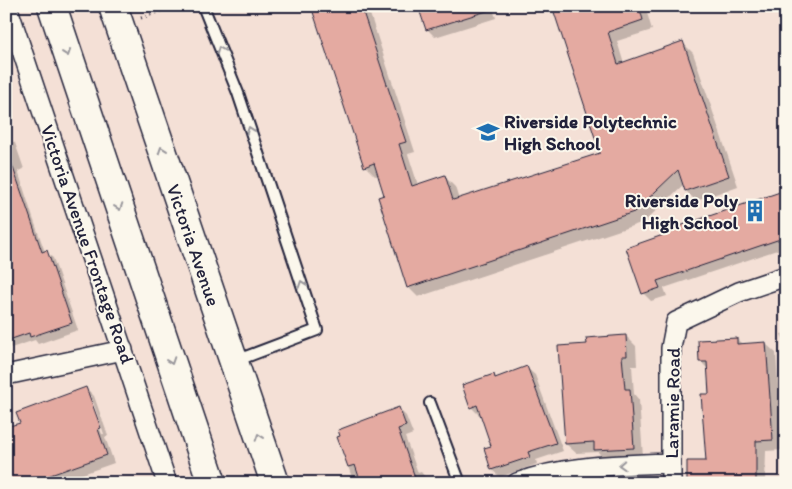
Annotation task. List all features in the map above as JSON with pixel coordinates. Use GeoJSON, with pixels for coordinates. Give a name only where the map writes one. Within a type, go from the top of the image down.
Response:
{"type":"FeatureCollection","features":[{"type":"Feature","properties":{"kind":"main road"},"geometry":{"type":"LineString","coordinates":[[52,6],[212,483]]}},
{"type":"Feature","properties":{"kind":"main road","name":"Victoria Avenue"},"geometry":{"type":"LineString","coordinates":[[116,16],[275,483]]}},
{"type":"Feature","properties":{"kind":"street","name":"Victoria Avenue Frontage Road"},"geometry":{"type":"LineString","coordinates":[[8,6],[167,483]]}},
{"type":"Feature","properties":{"kind":"street","name":"Laramie Road"},"geometry":{"type":"LineString","coordinates":[[671,483],[671,348],[676,322],[739,292],[786,276]]}},
{"type":"Feature","properties":{"kind":"street"},"geometry":{"type":"LineString","coordinates":[[6,375],[123,350]]}},
{"type":"Feature","properties":{"kind":"street"},"geometry":{"type":"LineString","coordinates":[[517,483],[550,473],[617,465],[671,463]]}},
{"type":"Feature","properties":{"kind":"lane"},"geometry":{"type":"LineString","coordinates":[[203,6],[238,93],[318,330],[234,362]]}},
{"type":"Feature","properties":{"kind":"lane"},"geometry":{"type":"LineString","coordinates":[[430,403],[460,483]]}},
{"type":"Feature","properties":{"kind":"path"},"geometry":{"type":"LineString","coordinates":[[116,16],[176,6]]}},
{"type":"Feature","properties":{"kind":"building"},"geometry":{"type":"Polygon","coordinates":[[[311,6],[361,6],[406,142],[399,144],[412,186],[445,175],[453,200],[600,153],[552,6],[639,6],[643,20],[608,32],[618,64],[683,41],[729,176],[685,191],[678,170],[634,212],[407,288],[378,197],[384,195],[374,163],[364,167],[311,6]]]}},
{"type":"Feature","properties":{"kind":"building"},"geometry":{"type":"Polygon","coordinates":[[[418,6],[489,6],[490,10],[426,30],[418,6]]]}},
{"type":"Feature","properties":{"kind":"building"},"geometry":{"type":"Polygon","coordinates":[[[6,156],[9,156],[42,252],[47,250],[72,323],[30,337],[29,333],[6,341],[6,156]]]}},
{"type":"Feature","properties":{"kind":"building","name":"Riverside Poly High School"},"geometry":{"type":"Polygon","coordinates":[[[786,190],[786,237],[657,281],[660,288],[642,294],[626,248],[663,235],[662,232],[786,190]]]}},
{"type":"Feature","properties":{"kind":"building"},"geometry":{"type":"Polygon","coordinates":[[[626,335],[627,356],[622,356],[625,389],[630,389],[634,448],[594,450],[594,442],[565,444],[558,346],[587,344],[586,338],[626,335]]]}},
{"type":"Feature","properties":{"kind":"building"},"geometry":{"type":"Polygon","coordinates":[[[737,338],[737,344],[766,342],[773,440],[756,441],[756,483],[687,483],[687,461],[706,461],[701,394],[709,394],[707,362],[699,362],[698,340],[737,338]]]}},
{"type":"Feature","properties":{"kind":"building"},"geometry":{"type":"Polygon","coordinates":[[[527,366],[556,443],[528,452],[530,457],[491,470],[484,448],[491,446],[477,405],[470,408],[462,385],[494,374],[495,378],[527,366]]]}},
{"type":"Feature","properties":{"kind":"building"},"geometry":{"type":"Polygon","coordinates":[[[86,387],[101,428],[98,429],[107,455],[28,483],[6,483],[6,427],[20,423],[16,413],[86,387]]]}},
{"type":"Feature","properties":{"kind":"building"},"geometry":{"type":"Polygon","coordinates":[[[399,407],[406,426],[398,429],[417,483],[361,483],[355,465],[348,467],[337,437],[340,436],[338,430],[399,407]]]}},
{"type":"Feature","properties":{"kind":"place","name":"Riverside Polytechnic High School"},"geometry":{"type":"Point","coordinates":[488,132]}},
{"type":"Feature","properties":{"kind":"place","name":"Riverside Poly High School"},"geometry":{"type":"Point","coordinates":[755,211]}}]}
